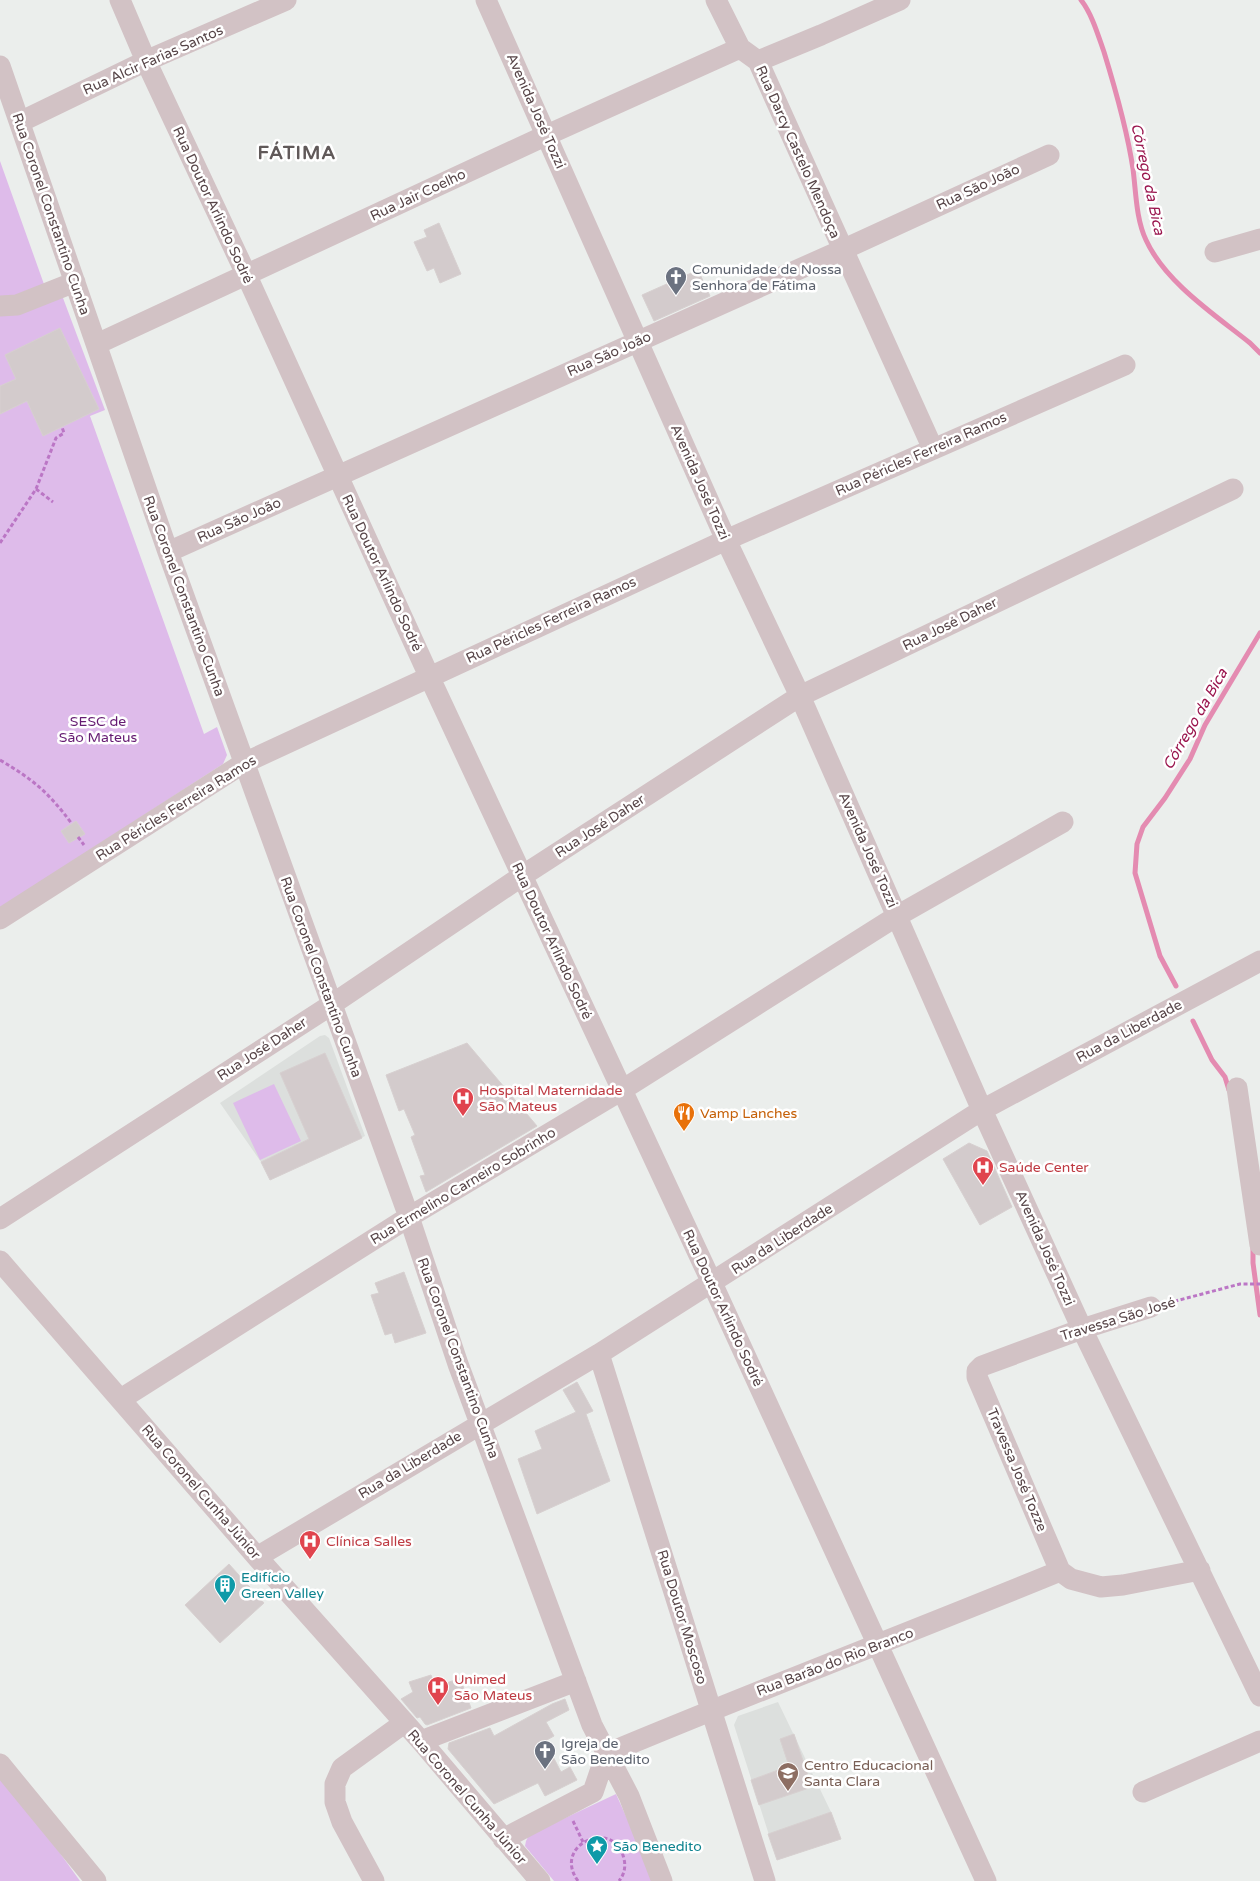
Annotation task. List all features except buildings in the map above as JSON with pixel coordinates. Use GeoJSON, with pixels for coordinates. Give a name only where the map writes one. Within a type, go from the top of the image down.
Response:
{"type":"FeatureCollection","features":[{"type":"Feature","properties":{"kind":"street","name":"Rua Doutor Arlindo Sodré"},"geometry":{"type":"LineString","coordinates":[[120,0],[146,61],[246,274],[429,676],[712,1283],[986,1881]]}},
{"type":"Feature","properties":{"kind":"street","name":"Rua Alcir Farias Santos"},"geometry":{"type":"LineString","coordinates":[[20,122],[146,61],[286,0]]}},
{"type":"Feature","properties":{"kind":"street","name":"Avenida José Tozzi"},"geometry":{"type":"LineString","coordinates":[[486,0],[726,540],[800,696],[982,1110],[1082,1329],[1260,1696]]}},
{"type":"Feature","properties":{"kind":"street","name":"Rua Darcy Castelo Mendoça"},"geometry":{"type":"LineString","coordinates":[[716,0],[740,48],[758,61],[933,448]]}},
{"type":"Feature","properties":{"kind":"street"},"geometry":{"type":"LineString","coordinates":[[758,61],[900,0]]}},
{"type":"Feature","properties":{"kind":"street","name":"Rua Jair Coelho"},"geometry":{"type":"LineString","coordinates":[[97,344],[547,135],[740,48]]}},
{"type":"Feature","properties":{"kind":"street","name":"Rua Coronel Constantino Cunha"},"geometry":{"type":"LineString","coordinates":[[0,66],[168,552],[409,1217],[458,1364],[592,1725],[629,1796],[662,1881]]}},
{"type":"Feature","properties":{"kind":"street","name":"Rua São João"},"geometry":{"type":"LineString","coordinates":[[168,552],[842,250],[1049,154]]}},
{"type":"Feature","properties":{"kind":"street"},"geometry":{"type":"LineString","coordinates":[[1215,252],[1260,238]]}},
{"type":"Feature","properties":{"kind":"street"},"geometry":{"type":"LineString","coordinates":[[0,306],[17,305],[75,282]]}},
{"type":"Feature","properties":{"kind":"street","name":"Rua Péricles Ferreira Ramos"},"geometry":{"type":"LineString","coordinates":[[0,919],[244,763],[726,540],[1125,365]]}},
{"type":"Feature","properties":{"kind":"street","name":"Rua José Daher"},"geometry":{"type":"LineString","coordinates":[[0,1219],[331,1005],[522,876],[800,696],[1232,489]]}},
{"type":"Feature","properties":{"kind":"street","name":"Rua Ermelino Carneiro Sobrinho"},"geometry":{"type":"LineString","coordinates":[[121,1399],[409,1217],[622,1090],[897,916],[1063,822]]}},
{"type":"Feature","properties":{"kind":"street","name":"Rua da Liberdade"},"geometry":{"type":"LineString","coordinates":[[257,1556],[599,1354],[982,1110],[1260,961]]}},
{"type":"Feature","properties":{"kind":"street"},"geometry":{"type":"LineString","coordinates":[[1237,1088],[1260,1245]]}},
{"type":"Feature","properties":{"kind":"street","name":"Rua Coronel Cunha Júnior"},"geometry":{"type":"LineString","coordinates":[[0,1261],[421,1741],[540,1881]]}},
{"type":"Feature","properties":{"kind":"street","name":"Travessa São José"},"geometry":{"type":"LineString","coordinates":[[978,1368],[1082,1329],[1150,1307]]}},
{"type":"Feature","properties":{"kind":"street","name":"Rua Doutor Moscoso"},"geometry":{"type":"LineString","coordinates":[[599,1354],[765,1881]]}},
{"type":"Feature","properties":{"kind":"street","name":"Travessa José Tozze"},"geometry":{"type":"LineString","coordinates":[[978,1368],[977,1377],[1060,1571]]}},
{"type":"Feature","properties":{"kind":"street"},"geometry":{"type":"LineString","coordinates":[[1060,1571],[1071,1579],[1101,1587],[1123,1585],[1200,1570]]}},
{"type":"Feature","properties":{"kind":"street","name":"Rua Barão do Rio Branco"},"geometry":{"type":"LineString","coordinates":[[606,1754],[711,1710],[877,1646],[1060,1571]]}},
{"type":"Feature","properties":{"kind":"street"},"geometry":{"type":"LineString","coordinates":[[421,1741],[576,1681]]}},
{"type":"Feature","properties":{"kind":"street"},"geometry":{"type":"LineString","coordinates":[[374,1881],[342,1822],[335,1802],[335,1784],[342,1768],[404,1723]]}},
{"type":"Feature","properties":{"kind":"street"},"geometry":{"type":"LineString","coordinates":[[1143,1792],[1260,1741]]}},
{"type":"Feature","properties":{"kind":"street"},"geometry":{"type":"LineString","coordinates":[[593,1792],[606,1754]]}},
{"type":"Feature","properties":{"kind":"street"},"geometry":{"type":"LineString","coordinates":[[0,1764],[96,1881]]}},
{"type":"Feature","properties":{"kind":"street"},"geometry":{"type":"LineString","coordinates":[[503,1839],[593,1792],[610,1791],[629,1796]]}},
{"type":"Feature","properties":{"kind":"path"},"geometry":{"type":"LineString","coordinates":[[0,543],[36,489],[56,438],[64,432],[62,427]]}},
{"type":"Feature","properties":{"kind":"path"},"geometry":{"type":"LineString","coordinates":[[36,489],[53,502]]}},
{"type":"Feature","properties":{"kind":"path"},"geometry":{"type":"LineString","coordinates":[[0,760],[47,792],[72,824]]}},
{"type":"Feature","properties":{"kind":"path","name":"Travessa São José"},"geometry":{"type":"LineString","coordinates":[[1150,1307],[1240,1284],[1260,1284]]}},
{"type":"Feature","properties":{"kind":"path"},"geometry":{"type":"LineString","coordinates":[[578,1881],[573,1872],[573,1854],[578,1846],[586,1840],[594,1838],[611,1840],[618,1846],[622,1853],[625,1870],[619,1881]]}},
{"type":"Feature","properties":{"kind":"shaded area"},"geometry":{"type":"Polygon","coordinates":[[[325,1035],[329,1038],[365,1136],[270,1180],[261,1162],[220,1103],[320,1036],[325,1035]]]}},
{"type":"Feature","properties":{"kind":"shaded area","name":"Centro Educacional Santa Clara"},"geometry":{"type":"Polygon","coordinates":[[[778,1702],[831,1812],[841,1839],[777,1860],[734,1725],[738,1716],[778,1702]]]}},
{"type":"Feature","properties":{"kind":"green space","name":"SESC de São Mateus"},"geometry":{"type":"Polygon","coordinates":[[[0,161],[45,287],[57,282],[105,410],[90,416],[204,734],[217,727],[227,755],[223,764],[0,908],[0,161]]]}},
{"type":"Feature","properties":{"kind":"green space"},"geometry":{"type":"Polygon","coordinates":[[[274,1084],[301,1141],[260,1160],[233,1103],[274,1084]]]}},
{"type":"Feature","properties":{"kind":"green space"},"geometry":{"type":"Polygon","coordinates":[[[0,1771],[11,1785],[80,1881],[0,1881],[0,1771]]]}},
{"type":"Feature","properties":{"kind":"green space"},"geometry":{"type":"Polygon","coordinates":[[[616,1794],[655,1881],[554,1881],[525,1846],[529,1835],[616,1794]]]}},
{"type":"Feature","properties":{"kind":"waterway","name":"Córrego da Bica"},"geometry":{"type":"LineString","coordinates":[[1081,0],[1097,32],[1117,96],[1131,154],[1138,214],[1146,240],[1154,255],[1178,284],[1260,353]]}},
{"type":"Feature","properties":{"kind":"waterway","name":"Córrego da Bica"},"geometry":{"type":"LineString","coordinates":[[1176,986],[1160,956],[1135,873],[1137,844],[1143,827],[1165,798],[1190,759],[1205,725],[1260,633]]}},
{"type":"Feature","properties":{"kind":"waterway","name":"Córrego da Bica"},"geometry":{"type":"LineString","coordinates":[[1193,1021],[1212,1060],[1225,1077],[1229,1090]]}},
{"type":"Feature","properties":{"kind":"waterway","name":"Córrego da Bica"},"geometry":{"type":"LineString","coordinates":[[1253,1246],[1253,1263],[1260,1315]]}},
{"type":"Feature","properties":{"kind":"place","name":"Comunidade de Nossa Senhora de Fátima"},"geometry":{"type":"Point","coordinates":[676,296]}},
{"type":"Feature","properties":{"kind":"place","name":"Hospital Maternidade São Mateus"},"geometry":{"type":"Point","coordinates":[463,1117]}},
{"type":"Feature","properties":{"kind":"place","name":"Vamp Lanches"},"geometry":{"type":"Point","coordinates":[684,1132]}},
{"type":"Feature","properties":{"kind":"place","name":"Saúde Center"},"geometry":{"type":"Point","coordinates":[983,1186]}},
{"type":"Feature","properties":{"kind":"place","name":"Clínica Salles"},"geometry":{"type":"Point","coordinates":[310,1560]}},
{"type":"Feature","properties":{"kind":"place","name":"Edifício Green Valley"},"geometry":{"type":"Point","coordinates":[225,1604]}},
{"type":"Feature","properties":{"kind":"place","name":"Unimed São Mateus"},"geometry":{"type":"Point","coordinates":[438,1706]}},
{"type":"Feature","properties":{"kind":"place","name":"Igreja de São Benedito"},"geometry":{"type":"Point","coordinates":[545,1770]}},
{"type":"Feature","properties":{"kind":"place","name":"Centro Educacional Santa Clara"},"geometry":{"type":"Point","coordinates":[788,1792]}},
{"type":"Feature","properties":{"kind":"place","name":"São Benedito"},"geometry":{"type":"Point","coordinates":[597,1865]}},
{"type":"Feature","properties":{"kind":"district","name":"FÁTIMA"},"geometry":{"type":"Point","coordinates":[297,153]}}]}
